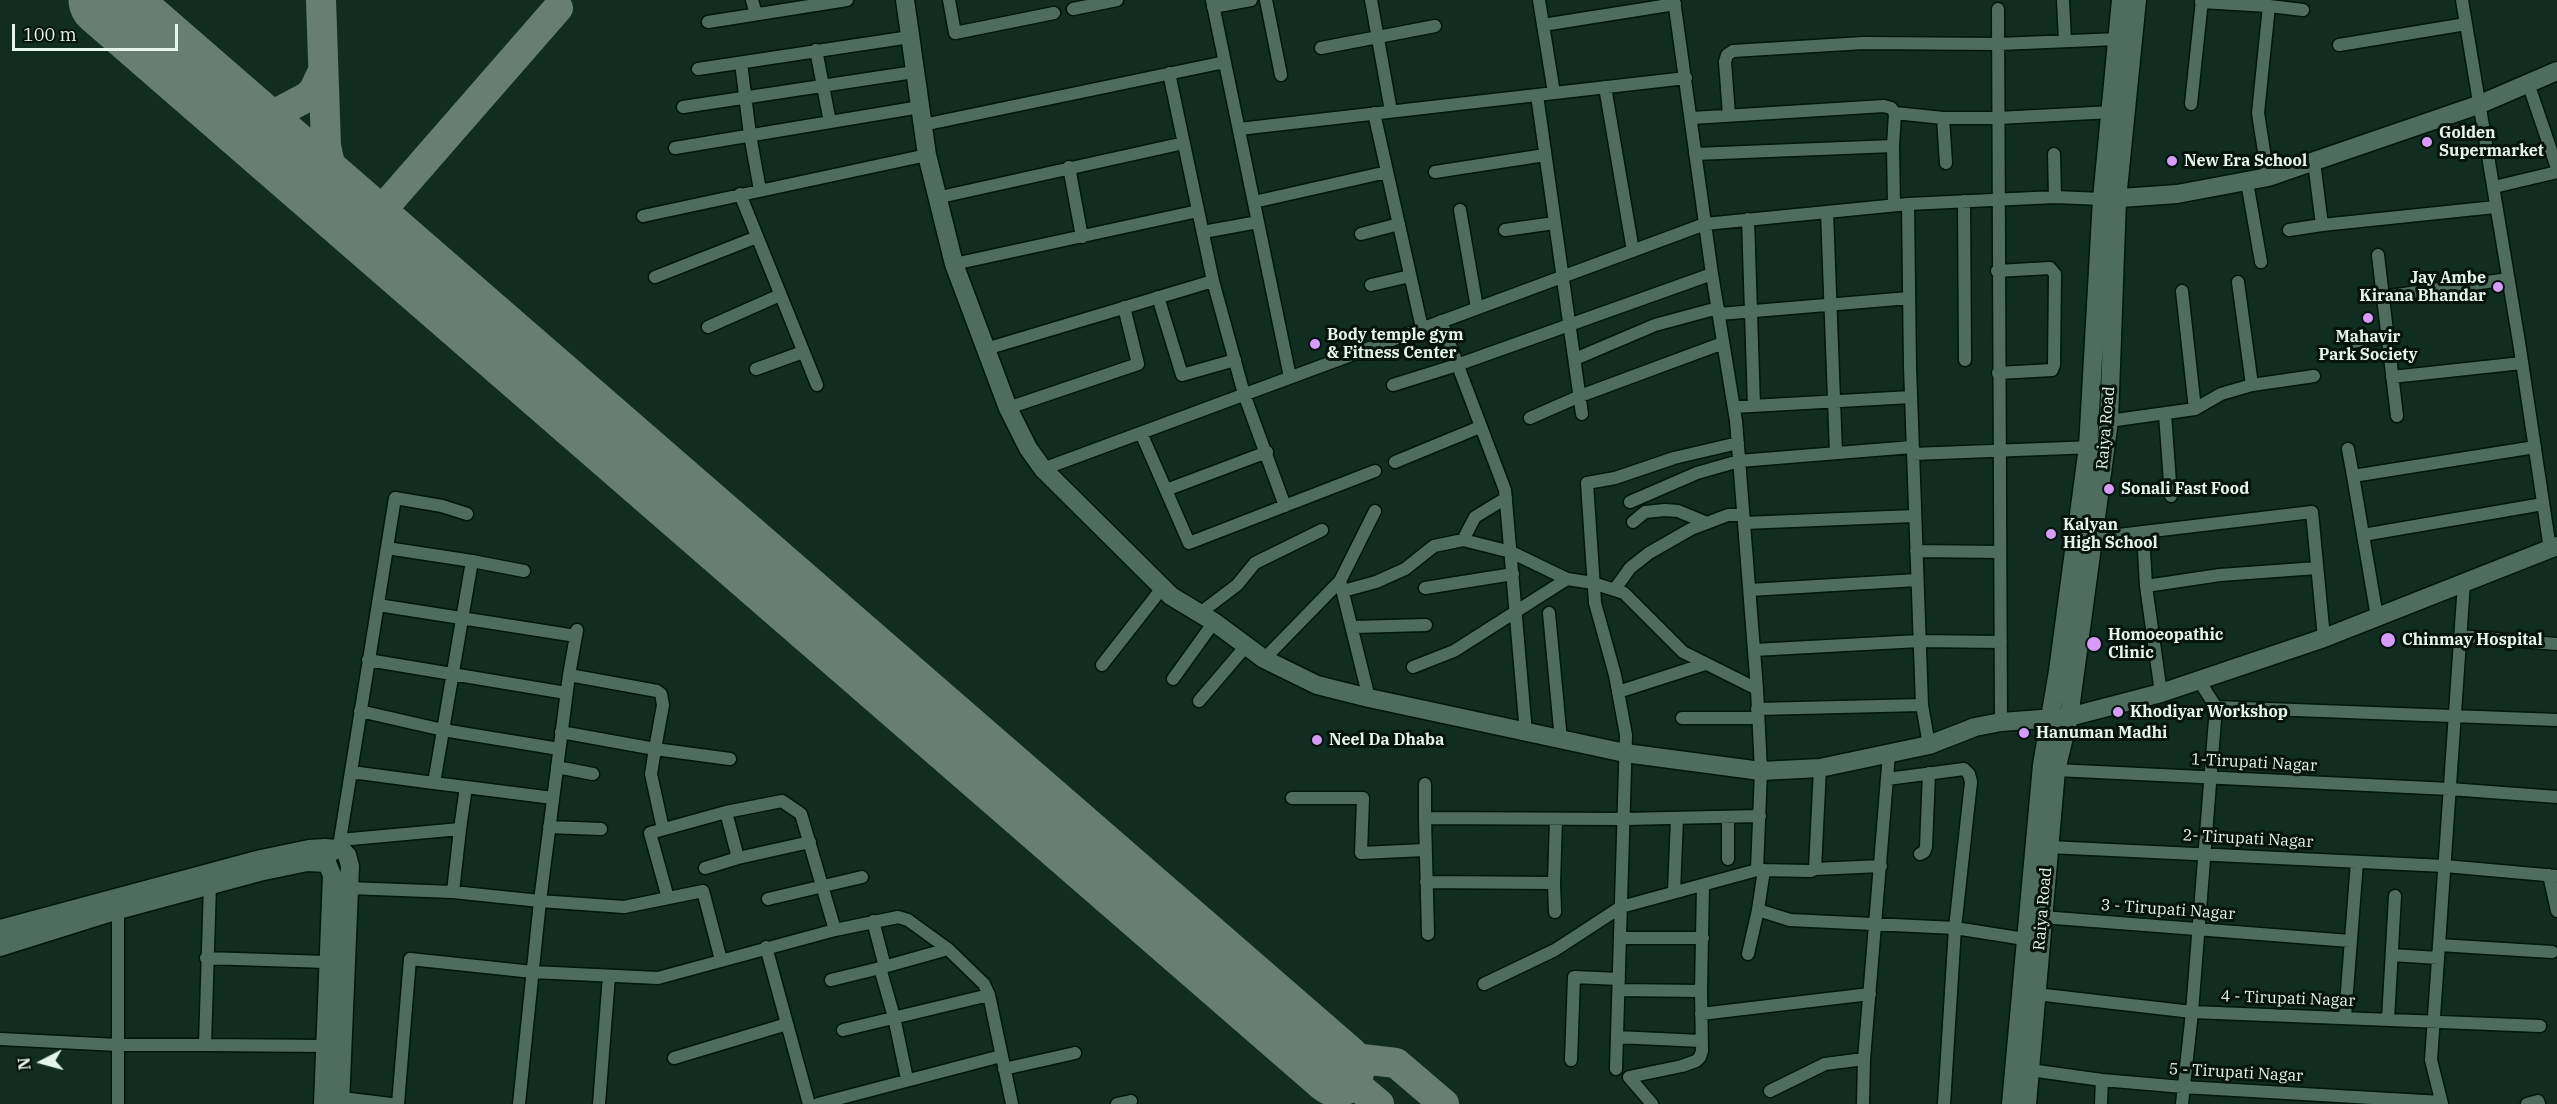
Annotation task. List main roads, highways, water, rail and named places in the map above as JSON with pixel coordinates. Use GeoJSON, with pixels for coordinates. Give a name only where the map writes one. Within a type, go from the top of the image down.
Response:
{"type":"FeatureCollection","features":[{"type":"Feature","properties":{"kind":"place","name":"Golden Supermarket"},"geometry":{"type":"Point","coordinates":[2427,142]}},
{"type":"Feature","properties":{"kind":"place","name":"New Era School"},"geometry":{"type":"Point","coordinates":[2172,161]}},
{"type":"Feature","properties":{"kind":"place","name":"Jay Ambe Kirana Bhandar"},"geometry":{"type":"Point","coordinates":[2498,287]}},
{"type":"Feature","properties":{"kind":"place","name":"Mahavir Park Society"},"geometry":{"type":"Point","coordinates":[2368,318]}},
{"type":"Feature","properties":{"kind":"place","name":"Body temple gym & Fitness Center"},"geometry":{"type":"Point","coordinates":[1315,344]}},
{"type":"Feature","properties":{"kind":"place","name":"Sonali Fast Food"},"geometry":{"type":"Point","coordinates":[2109,489]}},
{"type":"Feature","properties":{"kind":"place","name":"Kalyan High School"},"geometry":{"type":"Point","coordinates":[2051,534]}},
{"type":"Feature","properties":{"kind":"place","name":"Chinmay Hospital"},"geometry":{"type":"Point","coordinates":[2388,640]}},
{"type":"Feature","properties":{"kind":"place","name":"Homoeopathic Clinic"},"geometry":{"type":"Point","coordinates":[2094,644]}},
{"type":"Feature","properties":{"kind":"place","name":"Khodiyar Workshop"},"geometry":{"type":"Point","coordinates":[2118,712]}},
{"type":"Feature","properties":{"kind":"place","name":"Hanuman Madhi"},"geometry":{"type":"Point","coordinates":[2024,733]}},
{"type":"Feature","properties":{"kind":"place","name":"Neel Da Dhaba"},"geometry":{"type":"Point","coordinates":[1317,740]}}]}
